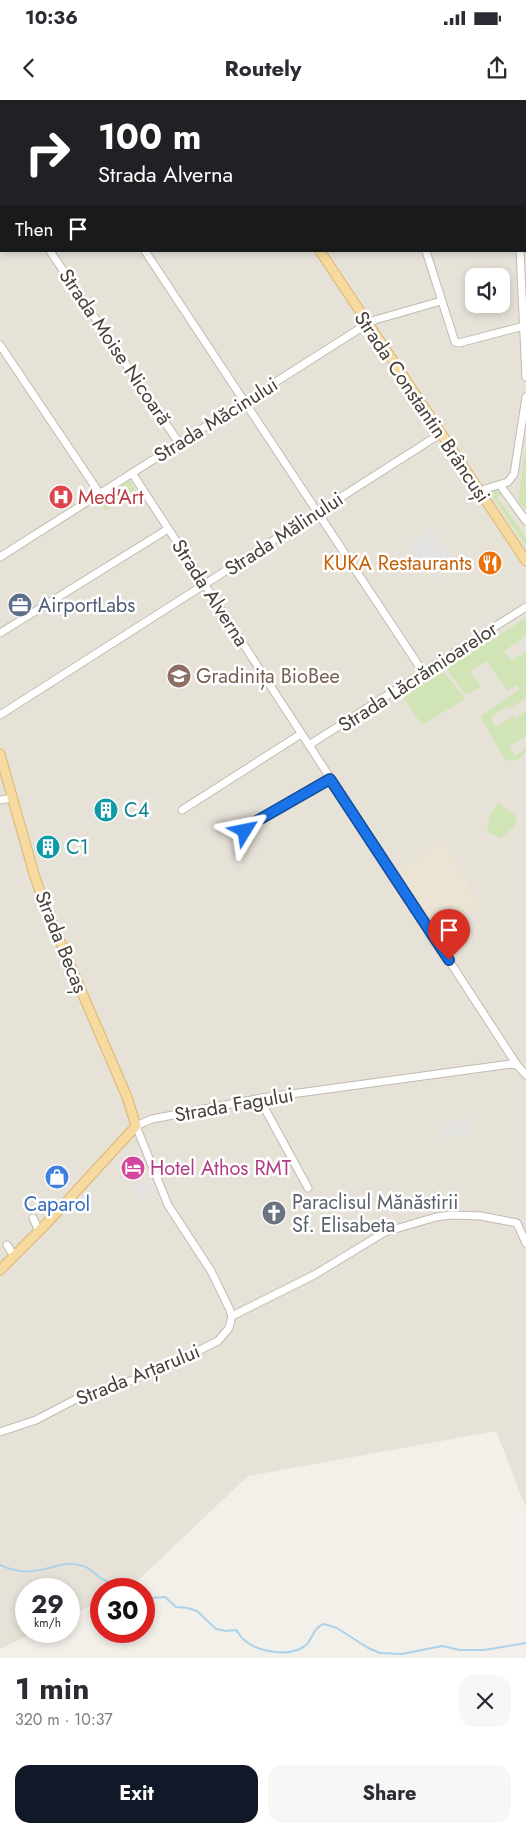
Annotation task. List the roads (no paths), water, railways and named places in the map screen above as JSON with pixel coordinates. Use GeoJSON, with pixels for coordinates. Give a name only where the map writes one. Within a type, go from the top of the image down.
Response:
{"type":"FeatureCollection","features":[{"type":"Feature","properties":{"kind":"main road","name":"Strada Constantin Brâncuși"},"geometry":{"type":"LineString","coordinates":[[321,252],[526,561]]}},
{"type":"Feature","properties":{"kind":"main road","name":"Strada Becaș"},"geometry":{"type":"LineString","coordinates":[[0,754],[34,874],[46,909],[125,1093],[136,1126]]}},
{"type":"Feature","properties":{"kind":"main road","name":"Strada Fagului"},"geometry":{"type":"LineString","coordinates":[[0,1270],[39,1231],[136,1126]]}},
{"type":"Feature","properties":{"kind":"street","name":"Strada Moise Nicoară"},"geometry":{"type":"LineString","coordinates":[[51,252],[179,443]]}},
{"type":"Feature","properties":{"kind":"street"},"geometry":{"type":"LineString","coordinates":[[146,252],[423,672]]}},
{"type":"Feature","properties":{"kind":"street"},"geometry":{"type":"LineString","coordinates":[[426,252],[453,338],[457,343],[524,326]]}},
{"type":"Feature","properties":{"kind":"street"},"geometry":{"type":"LineString","coordinates":[[520,252],[526,377]]}},
{"type":"Feature","properties":{"kind":"street","name":"Strada Măcinului"},"geometry":{"type":"LineString","coordinates":[[0,557],[367,324],[441,301]]}},
{"type":"Feature","properties":{"kind":"street"},"geometry":{"type":"LineString","coordinates":[[0,345],[100,494]]}},
{"type":"Feature","properties":{"kind":"street"},"geometry":{"type":"LineString","coordinates":[[481,495],[484,489],[511,480],[515,471],[526,397]]}},
{"type":"Feature","properties":{"kind":"street","name":"Strada Mălinului"},"geometry":{"type":"LineString","coordinates":[[0,714],[440,434]]}},
{"type":"Feature","properties":{"kind":"street","name":"Strada Alverna"},"geometry":{"type":"LineString","coordinates":[[132,473],[517,1065]]}},
{"type":"Feature","properties":{"kind":"street"},"geometry":{"type":"LineString","coordinates":[[472,482],[500,485],[526,521]]}},
{"type":"Feature","properties":{"kind":"street"},"geometry":{"type":"LineString","coordinates":[[0,633],[168,529]]}},
{"type":"Feature","properties":{"kind":"street","name":"Strada Lăcrămioarelor"},"geometry":{"type":"LineString","coordinates":[[309,745],[526,608]]}},
{"type":"Feature","properties":{"kind":"street"},"geometry":{"type":"LineString","coordinates":[[182,810],[301,734]]}},
{"type":"Feature","properties":{"kind":"street"},"geometry":{"type":"LineString","coordinates":[[249,840],[245,831],[248,826],[330,779]]}},
{"type":"Feature","properties":{"kind":"street"},"geometry":{"type":"LineString","coordinates":[[0,800],[13,798]]}},
{"type":"Feature","properties":{"kind":"street","name":"Strada Fagului"},"geometry":{"type":"LineString","coordinates":[[136,1126],[152,1119],[262,1098],[511,1064],[517,1065]]}},
{"type":"Feature","properties":{"kind":"street"},"geometry":{"type":"LineString","coordinates":[[517,1065],[526,1075]]}},
{"type":"Feature","properties":{"kind":"street"},"geometry":{"type":"LineString","coordinates":[[262,1098],[264,1107],[308,1188]]}},
{"type":"Feature","properties":{"kind":"street"},"geometry":{"type":"LineString","coordinates":[[136,1126],[168,1206],[212,1271],[232,1316],[314,1275],[385,1232],[436,1217],[451,1214],[468,1215],[517,1223],[526,1243]]}},
{"type":"Feature","properties":{"kind":"street"},"geometry":{"type":"LineString","coordinates":[[33,1218],[39,1231]]}},
{"type":"Feature","properties":{"kind":"street"},"geometry":{"type":"LineString","coordinates":[[7,1245],[14,1256]]}},
{"type":"Feature","properties":{"kind":"street","name":"Strada Arțarului"},"geometry":{"type":"LineString","coordinates":[[0,1432],[36,1420],[78,1398],[133,1380],[211,1346],[229,1328],[232,1316]]}},
{"type":"Feature","properties":{"kind":"waterway"},"geometry":{"type":"LineString","coordinates":[[0,1565],[18,1571],[42,1570],[63,1564],[79,1565],[88,1568],[101,1578]]}},
{"type":"Feature","properties":{"kind":"waterway"},"geometry":{"type":"LineString","coordinates":[[155,1598],[165,1597],[176,1607],[197,1611],[216,1629],[236,1630],[249,1644],[275,1652],[293,1651],[301,1648],[307,1644],[318,1627],[324,1624],[337,1628],[368,1648],[380,1653],[402,1654],[442,1646],[460,1650],[484,1650],[526,1643]]}},
{"type":"Feature","properties":{"kind":"place","name":"Med'Art"},"geometry":{"type":"Point","coordinates":[61,497]}},
{"type":"Feature","properties":{"kind":"place","name":"KUKA Restaurants"},"geometry":{"type":"Point","coordinates":[490,563]}},
{"type":"Feature","properties":{"kind":"place","name":"AirportLabs"},"geometry":{"type":"Point","coordinates":[20,605]}},
{"type":"Feature","properties":{"kind":"place","name":"Gradinița BioBee"},"geometry":{"type":"Point","coordinates":[179,676]}},
{"type":"Feature","properties":{"kind":"place","name":"C4"},"geometry":{"type":"Point","coordinates":[106,810]}},
{"type":"Feature","properties":{"kind":"place","name":"C1"},"geometry":{"type":"Point","coordinates":[48,847]}},
{"type":"Feature","properties":{"kind":"place","name":"Hotel Athos RMT"},"geometry":{"type":"Point","coordinates":[133,1168]}},
{"type":"Feature","properties":{"kind":"place","name":"Caparol"},"geometry":{"type":"Point","coordinates":[57,1177]}},
{"type":"Feature","properties":{"kind":"place","name":"Paraclisul Mănăstirii Sf. Elisabeta"},"geometry":{"type":"Point","coordinates":[274,1213]}}]}
